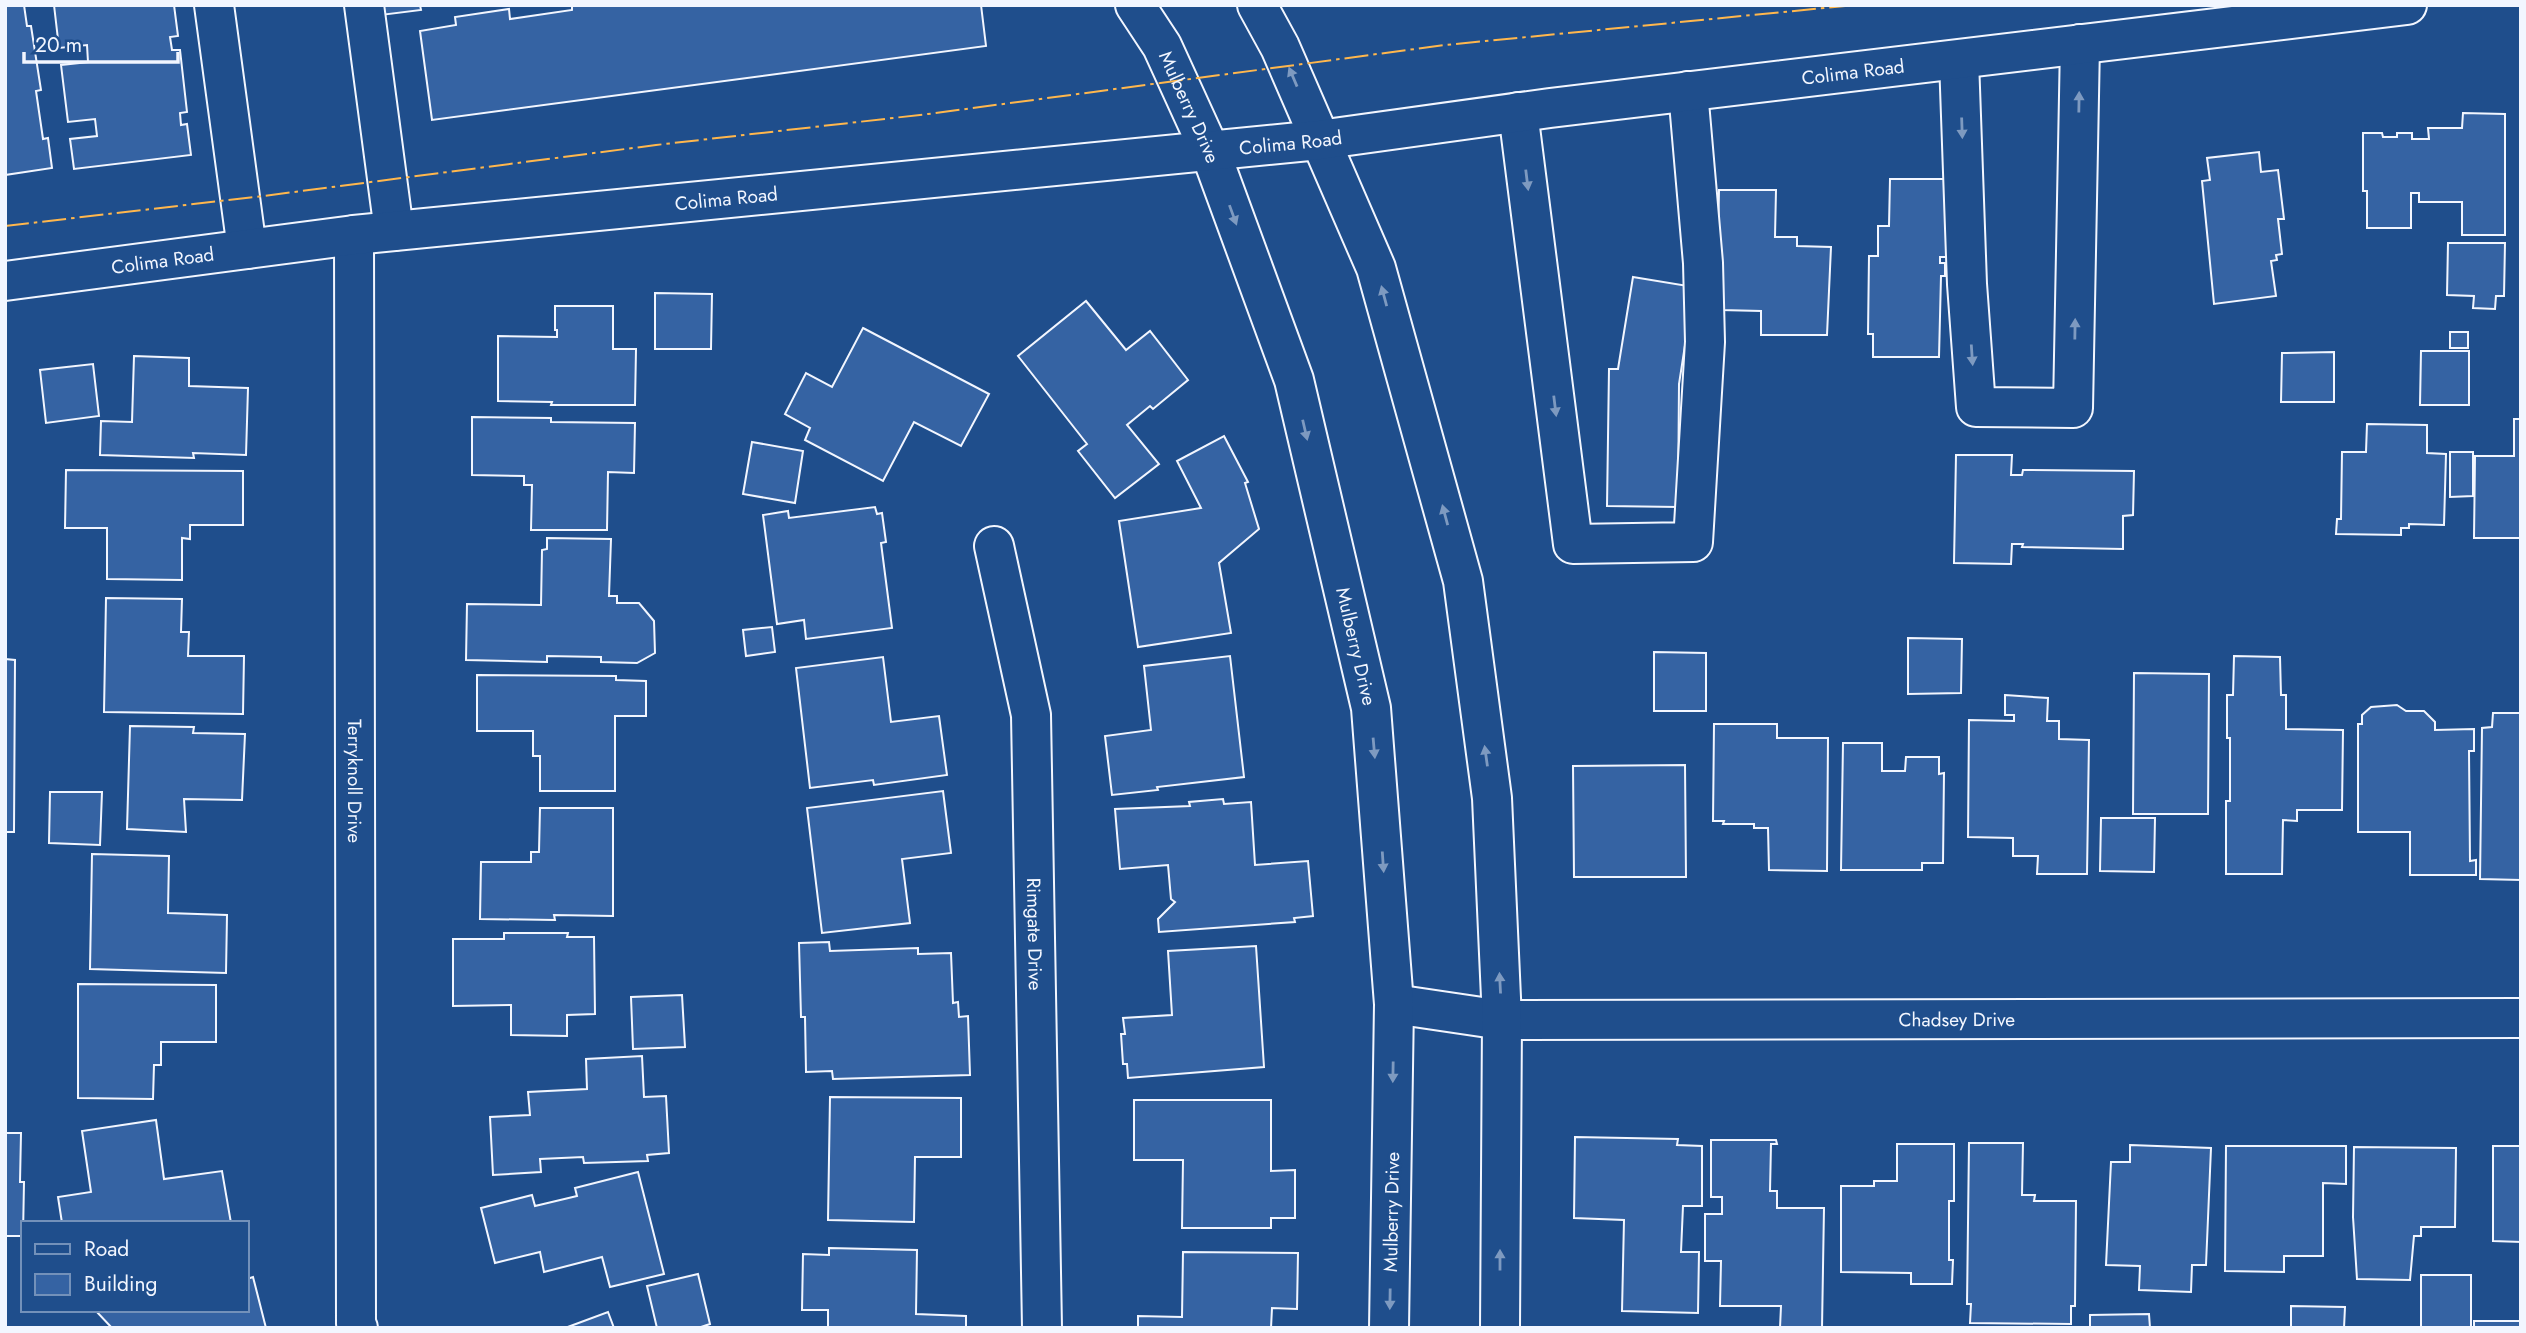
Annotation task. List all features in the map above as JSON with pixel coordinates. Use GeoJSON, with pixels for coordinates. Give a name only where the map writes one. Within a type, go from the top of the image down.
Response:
{"type":"FeatureCollection","features":[{"type":"Feature","properties":{"kind":"main road"},"geometry":{"type":"LineString","coordinates":[[214,5],[247,249]]}},
{"type":"Feature","properties":{"kind":"main road"},"geometry":{"type":"LineString","coordinates":[[364,5],[394,231]]}},
{"type":"Feature","properties":{"kind":"main road","name":"Mulberry Drive"},"geometry":{"type":"LineString","coordinates":[[1135,5],[1162,46],[1210,151],[1294,380],[1371,708],[1394,1004],[1389,1328]]}},
{"type":"Feature","properties":{"kind":"main road"},"geometry":{"type":"LineString","coordinates":[[1257,5],[1280,47],[1376,268],[1463,581],[1492,798],[1502,1020],[1500,1328]]}},
{"type":"Feature","properties":{"kind":"main road","name":"Colima Road"},"geometry":{"type":"LineString","coordinates":[[5,281],[354,235],[1319,140],[1518,112],[1959,60],[2368,7],[2407,5]]}},
{"type":"Feature","properties":{"kind":"main road"},"geometry":{"type":"LineString","coordinates":[[1959,60],[1967,284],[1976,407],[2073,408],[2080,44]]}},
{"type":"Feature","properties":{"kind":"main road"},"geometry":{"type":"LineString","coordinates":[[1518,112],[1573,544],[1693,542],[1704,342],[1703,262],[1688,91]]}},
{"type":"Feature","properties":{"kind":"main road","name":"Terryknoll Drive"},"geometry":{"type":"LineString","coordinates":[[354,235],[358,1328]]}},
{"type":"Feature","properties":{"kind":"main road","name":"Rimgate Drive"},"geometry":{"type":"LineString","coordinates":[[994,546],[1031,715],[1042,1328]]}},
{"type":"Feature","properties":{"kind":"main road","name":"Chadsey Drive"},"geometry":{"type":"LineString","coordinates":[[1394,1004],[1502,1020],[2521,1018]]}},
{"type":"Feature","properties":{"kind":"building"},"geometry":{"type":"Polygon","coordinates":[[[5,5],[24,5],[27,26],[31,26],[41,90],[36,91],[43,139],[48,138],[52,168],[5,175],[5,5]]]}},
{"type":"Feature","properties":{"kind":"building"},"geometry":{"type":"Polygon","coordinates":[[[54,5],[174,5],[178,36],[170,37],[172,50],[180,50],[187,112],[180,113],[181,125],[187,124],[191,155],[74,169],[70,139],[97,136],[95,119],[68,122],[61,65],[88,62],[87,45],[59,48],[54,5]]]}},
{"type":"Feature","properties":{"kind":"building"},"geometry":{"type":"Polygon","coordinates":[[[380,5],[420,5],[421,10],[381,15],[380,5]]]}},
{"type":"Feature","properties":{"kind":"building"},"geometry":{"type":"Polygon","coordinates":[[[572,5],[981,5],[986,46],[432,120],[420,31],[456,25],[455,17],[509,9],[510,19],[572,10],[572,5]]]}},
{"type":"Feature","properties":{"kind":"building"},"geometry":{"type":"Polygon","coordinates":[[[2463,113],[2505,114],[2505,235],[2462,235],[2462,202],[2419,202],[2419,193],[2411,193],[2411,228],[2367,228],[2367,191],[2363,191],[2363,133],[2382,133],[2383,137],[2397,137],[2397,133],[2412,133],[2412,139],[2429,139],[2428,128],[2462,128],[2463,113]]]}},
{"type":"Feature","properties":{"kind":"building"},"geometry":{"type":"Polygon","coordinates":[[[2259,152],[2261,172],[2278,170],[2284,219],[2278,219],[2282,254],[2276,255],[2277,260],[2271,261],[2276,296],[2214,304],[2202,181],[2210,180],[2207,158],[2259,152]]]}},
{"type":"Feature","properties":{"kind":"building"},"geometry":{"type":"Polygon","coordinates":[[[1890,179],[1946,179],[1946,231],[1952,231],[1951,257],[1940,257],[1940,263],[1945,263],[1945,276],[1941,276],[1939,357],[1873,357],[1873,334],[1868,334],[1869,256],[1878,256],[1878,226],[1889,226],[1890,179]]]}},
{"type":"Feature","properties":{"kind":"building"},"geometry":{"type":"Polygon","coordinates":[[[1719,190],[1776,190],[1775,237],[1797,237],[1797,246],[1831,247],[1827,335],[1761,335],[1761,311],[1721,310],[1719,190]]]}},
{"type":"Feature","properties":{"kind":"building"},"geometry":{"type":"Polygon","coordinates":[[[2448,243],[2505,243],[2504,296],[2496,296],[2495,309],[2473,308],[2474,296],[2447,295],[2448,243]]]}},
{"type":"Feature","properties":{"kind":"building"},"geometry":{"type":"Polygon","coordinates":[[[1633,277],[1694,287],[1679,384],[1678,507],[1607,506],[1609,369],[1618,369],[1633,277]]]}},
{"type":"Feature","properties":{"kind":"building"},"geometry":{"type":"Polygon","coordinates":[[[655,293],[712,294],[711,349],[655,349],[655,293]]]}},
{"type":"Feature","properties":{"kind":"building"},"geometry":{"type":"Polygon","coordinates":[[[1086,301],[1126,350],[1150,331],[1188,380],[1153,409],[1150,406],[1127,425],[1159,464],[1115,498],[1078,451],[1087,444],[1018,356],[1086,301]]]}},
{"type":"Feature","properties":{"kind":"building"},"geometry":{"type":"Polygon","coordinates":[[[555,306],[613,306],[613,349],[636,349],[635,405],[551,405],[552,402],[498,401],[498,336],[557,337],[555,306]]]}},
{"type":"Feature","properties":{"kind":"building"},"geometry":{"type":"Polygon","coordinates":[[[863,328],[989,394],[961,446],[914,422],[883,481],[805,440],[810,428],[785,414],[806,373],[832,387],[863,328]]]}},
{"type":"Feature","properties":{"kind":"building"},"geometry":{"type":"Polygon","coordinates":[[[2450,332],[2468,332],[2468,348],[2450,348],[2450,332]]]}},
{"type":"Feature","properties":{"kind":"building"},"geometry":{"type":"Polygon","coordinates":[[[2421,351],[2469,351],[2469,405],[2420,405],[2421,351]]]}},
{"type":"Feature","properties":{"kind":"building"},"geometry":{"type":"Polygon","coordinates":[[[2334,352],[2334,402],[2281,402],[2282,353],[2334,352]]]}},
{"type":"Feature","properties":{"kind":"building"},"geometry":{"type":"Polygon","coordinates":[[[134,356],[189,358],[189,386],[248,388],[246,455],[193,453],[194,458],[100,455],[101,421],[132,422],[134,356]]]}},
{"type":"Feature","properties":{"kind":"building"},"geometry":{"type":"Polygon","coordinates":[[[93,364],[99,416],[46,423],[40,370],[93,364]]]}},
{"type":"Feature","properties":{"kind":"building"},"geometry":{"type":"Polygon","coordinates":[[[472,417],[635,423],[634,473],[608,472],[607,530],[531,530],[532,485],[524,485],[524,476],[472,475],[472,417]]]}},
{"type":"Feature","properties":{"kind":"building"},"geometry":{"type":"Polygon","coordinates":[[[2514,419],[2521,419],[2521,538],[2474,538],[2475,456],[2514,456],[2514,419]]]}},
{"type":"Feature","properties":{"kind":"building"},"geometry":{"type":"Polygon","coordinates":[[[2367,424],[2427,425],[2427,453],[2446,454],[2444,525],[2409,524],[2409,528],[2401,528],[2401,535],[2336,534],[2337,519],[2341,519],[2342,452],[2366,452],[2367,424]]]}},
{"type":"Feature","properties":{"kind":"building"},"geometry":{"type":"Polygon","coordinates":[[[1224,436],[1248,482],[1245,483],[1259,529],[1219,563],[1231,633],[1138,647],[1119,521],[1201,508],[1177,461],[1224,436]]]}},
{"type":"Feature","properties":{"kind":"building"},"geometry":{"type":"Polygon","coordinates":[[[752,442],[803,451],[795,503],[743,494],[752,442]]]}},
{"type":"Feature","properties":{"kind":"building"},"geometry":{"type":"Polygon","coordinates":[[[2450,452],[2473,452],[2473,496],[2450,497],[2450,452]]]}},
{"type":"Feature","properties":{"kind":"building"},"geometry":{"type":"Polygon","coordinates":[[[1956,455],[2012,455],[2011,475],[2022,475],[2023,470],[2134,471],[2133,515],[2123,516],[2123,549],[2022,547],[2023,544],[2012,544],[2011,564],[1954,563],[1956,455]]]}},
{"type":"Feature","properties":{"kind":"building"},"geometry":{"type":"Polygon","coordinates":[[[66,470],[243,471],[243,525],[190,525],[190,539],[182,538],[182,580],[107,579],[107,528],[65,528],[66,470]]]}},
{"type":"Feature","properties":{"kind":"building"},"geometry":{"type":"Polygon","coordinates":[[[875,507],[877,514],[882,513],[886,542],[881,543],[892,628],[806,639],[804,620],[777,624],[763,515],[788,511],[789,518],[875,507]]]}},
{"type":"Feature","properties":{"kind":"building"},"geometry":{"type":"Polygon","coordinates":[[[547,538],[611,539],[609,596],[617,596],[617,603],[639,603],[654,621],[655,653],[637,663],[601,662],[601,657],[547,656],[547,662],[466,660],[467,604],[541,605],[542,550],[547,549],[547,538]]]}},
{"type":"Feature","properties":{"kind":"building"},"geometry":{"type":"Polygon","coordinates":[[[106,598],[182,599],[181,632],[189,632],[188,656],[244,656],[243,714],[104,712],[106,598]]]}},
{"type":"Feature","properties":{"kind":"building"},"geometry":{"type":"Polygon","coordinates":[[[772,627],[775,652],[746,656],[743,630],[772,627]]]}},
{"type":"Feature","properties":{"kind":"building"},"geometry":{"type":"Polygon","coordinates":[[[1908,638],[1962,639],[1961,693],[1908,694],[1908,638]]]}},
{"type":"Feature","properties":{"kind":"building"},"geometry":{"type":"Polygon","coordinates":[[[1654,652],[1706,653],[1706,711],[1654,711],[1654,652]]]}},
{"type":"Feature","properties":{"kind":"building"},"geometry":{"type":"Polygon","coordinates":[[[1230,656],[1244,777],[1112,795],[1105,736],[1151,730],[1144,666],[1230,656]]]}},
{"type":"Feature","properties":{"kind":"building"},"geometry":{"type":"Polygon","coordinates":[[[2234,656],[2280,657],[2281,695],[2286,695],[2286,729],[2343,730],[2342,810],[2297,810],[2297,821],[2283,820],[2282,874],[2226,874],[2226,801],[2230,801],[2227,695],[2233,695],[2234,656]]]}},
{"type":"Feature","properties":{"kind":"building"},"geometry":{"type":"Polygon","coordinates":[[[883,657],[891,722],[939,716],[947,775],[874,785],[873,780],[810,788],[796,668],[883,657]]]}},
{"type":"Feature","properties":{"kind":"building"},"geometry":{"type":"Polygon","coordinates":[[[5,659],[15,660],[14,832],[5,832],[5,659]]]}},
{"type":"Feature","properties":{"kind":"building"},"geometry":{"type":"Polygon","coordinates":[[[2134,673],[2209,674],[2208,814],[2133,814],[2134,673]]]}},
{"type":"Feature","properties":{"kind":"building"},"geometry":{"type":"Polygon","coordinates":[[[477,675],[616,676],[616,680],[646,681],[646,716],[615,716],[615,791],[540,791],[540,756],[533,756],[533,731],[477,731],[477,675]]]}},
{"type":"Feature","properties":{"kind":"building"},"geometry":{"type":"Polygon","coordinates":[[[2005,695],[2048,698],[2047,721],[2059,721],[2059,739],[2089,740],[2087,874],[2037,874],[2038,856],[2013,856],[2013,838],[1968,837],[1969,720],[2014,721],[2014,715],[2005,715],[2005,695]]]}},
{"type":"Feature","properties":{"kind":"building"},"geometry":{"type":"Polygon","coordinates":[[[2397,705],[2406,711],[2424,711],[2435,722],[2435,730],[2474,729],[2474,751],[2469,751],[2470,861],[2476,860],[2476,875],[2410,875],[2410,832],[2358,832],[2358,724],[2362,724],[2362,715],[2371,707],[2397,705]]]}},
{"type":"Feature","properties":{"kind":"building"},"geometry":{"type":"Polygon","coordinates":[[[2493,713],[2521,713],[2521,880],[2480,879],[2482,728],[2492,727],[2493,713]]]}},
{"type":"Feature","properties":{"kind":"building"},"geometry":{"type":"Polygon","coordinates":[[[1714,724],[1777,724],[1777,738],[1828,738],[1827,871],[1769,870],[1768,828],[1754,828],[1754,824],[1723,824],[1724,821],[1713,821],[1714,724]]]}},
{"type":"Feature","properties":{"kind":"building"},"geometry":{"type":"Polygon","coordinates":[[[130,726],[194,727],[193,733],[245,734],[242,800],[184,799],[186,832],[127,829],[130,726]]]}},
{"type":"Feature","properties":{"kind":"building"},"geometry":{"type":"Polygon","coordinates":[[[1843,743],[1882,743],[1882,771],[1905,771],[1906,757],[1939,757],[1939,774],[1944,773],[1943,863],[1922,863],[1922,870],[1841,870],[1843,743]]]}},
{"type":"Feature","properties":{"kind":"building"},"geometry":{"type":"Polygon","coordinates":[[[1685,765],[1686,877],[1574,877],[1573,766],[1685,765]]]}},
{"type":"Feature","properties":{"kind":"building"},"geometry":{"type":"Polygon","coordinates":[[[943,791],[951,853],[902,859],[910,923],[822,933],[807,808],[943,791]]]}},
{"type":"Feature","properties":{"kind":"building"},"geometry":{"type":"Polygon","coordinates":[[[50,792],[102,792],[100,845],[49,843],[50,792]]]}},
{"type":"Feature","properties":{"kind":"building"},"geometry":{"type":"Polygon","coordinates":[[[1223,799],[1224,804],[1251,802],[1255,865],[1308,861],[1313,916],[1294,918],[1295,922],[1159,932],[1158,919],[1175,902],[1171,899],[1168,865],[1120,869],[1115,809],[1190,806],[1189,802],[1223,799]]]}},
{"type":"Feature","properties":{"kind":"building"},"geometry":{"type":"Polygon","coordinates":[[[540,808],[613,808],[613,916],[554,915],[555,920],[480,919],[481,862],[531,862],[531,852],[539,852],[540,808]]]}},
{"type":"Feature","properties":{"kind":"building"},"geometry":{"type":"Polygon","coordinates":[[[2101,818],[2155,818],[2154,872],[2100,871],[2101,818]]]}},
{"type":"Feature","properties":{"kind":"building"},"geometry":{"type":"Polygon","coordinates":[[[92,854],[169,856],[168,913],[227,915],[226,973],[90,969],[92,854]]]}},
{"type":"Feature","properties":{"kind":"building"},"geometry":{"type":"Polygon","coordinates":[[[504,933],[568,933],[567,937],[594,937],[595,1014],[567,1015],[567,1036],[511,1035],[511,1005],[453,1006],[453,939],[504,939],[504,933]]]}},
{"type":"Feature","properties":{"kind":"building"},"geometry":{"type":"Polygon","coordinates":[[[829,942],[830,951],[918,948],[918,954],[951,953],[953,1003],[958,1002],[959,1017],[968,1016],[970,1075],[833,1079],[832,1071],[806,1072],[799,943],[829,942]]]}},
{"type":"Feature","properties":{"kind":"building"},"geometry":{"type":"Polygon","coordinates":[[[1256,946],[1264,1067],[1128,1078],[1127,1064],[1123,1064],[1123,1018],[1172,1015],[1168,951],[1256,946]]]}},
{"type":"Feature","properties":{"kind":"building"},"geometry":{"type":"Polygon","coordinates":[[[78,984],[216,985],[216,1042],[161,1042],[161,1065],[154,1065],[153,1099],[78,1098],[78,984]]]}},
{"type":"Feature","properties":{"kind":"building"},"geometry":{"type":"Polygon","coordinates":[[[682,995],[685,1047],[633,1049],[631,997],[682,995]]]}},
{"type":"Feature","properties":{"kind":"building"},"geometry":{"type":"Polygon","coordinates":[[[642,1056],[644,1097],[666,1096],[669,1153],[647,1155],[648,1161],[584,1163],[583,1157],[540,1159],[541,1172],[493,1175],[490,1117],[530,1115],[528,1092],[587,1089],[586,1059],[642,1056]]]}},
{"type":"Feature","properties":{"kind":"building"},"geometry":{"type":"Polygon","coordinates":[[[830,1097],[961,1098],[961,1157],[915,1157],[914,1222],[828,1220],[830,1097]]]}},
{"type":"Feature","properties":{"kind":"building"},"geometry":{"type":"Polygon","coordinates":[[[1134,1100],[1271,1100],[1271,1171],[1295,1170],[1295,1218],[1271,1218],[1271,1228],[1182,1228],[1183,1160],[1134,1160],[1134,1100]]]}},
{"type":"Feature","properties":{"kind":"building"},"geometry":{"type":"Polygon","coordinates":[[[156,1120],[164,1179],[222,1171],[231,1221],[62,1221],[58,1197],[91,1192],[82,1131],[156,1120]]]}},
{"type":"Feature","properties":{"kind":"building"},"geometry":{"type":"Polygon","coordinates":[[[5,1133],[21,1133],[20,1182],[24,1182],[21,1236],[5,1236],[5,1133]]]}},
{"type":"Feature","properties":{"kind":"building"},"geometry":{"type":"Polygon","coordinates":[[[1575,1137],[1678,1139],[1677,1145],[1702,1146],[1702,1206],[1683,1206],[1681,1252],[1699,1252],[1698,1313],[1622,1311],[1624,1220],[1574,1218],[1575,1137]]]}},
{"type":"Feature","properties":{"kind":"building"},"geometry":{"type":"Polygon","coordinates":[[[1711,1140],[1776,1140],[1777,1144],[1771,1144],[1770,1191],[1777,1191],[1777,1208],[1824,1208],[1822,1328],[1780,1328],[1781,1306],[1720,1306],[1721,1261],[1705,1261],[1705,1214],[1722,1214],[1722,1197],[1711,1197],[1711,1140]]]}},
{"type":"Feature","properties":{"kind":"building"},"geometry":{"type":"Polygon","coordinates":[[[1969,1143],[2023,1143],[2022,1195],[2035,1195],[2034,1201],[2076,1201],[2075,1306],[2071,1306],[2071,1324],[1970,1323],[1971,1304],[1967,1304],[1969,1143]]]}},
{"type":"Feature","properties":{"kind":"building"},"geometry":{"type":"Polygon","coordinates":[[[1897,1144],[1954,1144],[1954,1201],[1949,1201],[1949,1260],[1953,1260],[1952,1284],[1911,1284],[1911,1273],[1841,1272],[1841,1186],[1874,1186],[1874,1181],[1897,1181],[1897,1144]]]}},
{"type":"Feature","properties":{"kind":"building"},"geometry":{"type":"Polygon","coordinates":[[[2130,1145],[2211,1148],[2206,1265],[2192,1265],[2191,1292],[2139,1290],[2140,1266],[2106,1265],[2111,1162],[2130,1162],[2130,1145]]]}},
{"type":"Feature","properties":{"kind":"building"},"geometry":{"type":"Polygon","coordinates":[[[2226,1146],[2346,1146],[2346,1184],[2323,1183],[2323,1256],[2284,1256],[2284,1272],[2225,1271],[2226,1146]]]}},
{"type":"Feature","properties":{"kind":"building"},"geometry":{"type":"Polygon","coordinates":[[[2493,1146],[2521,1146],[2521,1242],[2493,1241],[2493,1146]]]}},
{"type":"Feature","properties":{"kind":"building"},"geometry":{"type":"Polygon","coordinates":[[[2354,1147],[2456,1148],[2455,1227],[2421,1227],[2421,1236],[2414,1236],[2410,1280],[2357,1279],[2353,1217],[2354,1147]]]}},
{"type":"Feature","properties":{"kind":"building"},"geometry":{"type":"Polygon","coordinates":[[[638,1172],[664,1274],[610,1287],[602,1257],[544,1272],[540,1252],[495,1263],[481,1208],[532,1195],[535,1206],[577,1196],[575,1188],[638,1172]]]}},
{"type":"Feature","properties":{"kind":"building"},"geometry":{"type":"Polygon","coordinates":[[[829,1248],[917,1250],[916,1314],[966,1316],[966,1328],[828,1328],[828,1310],[802,1310],[803,1254],[829,1255],[829,1248]]]}},
{"type":"Feature","properties":{"kind":"building"},"geometry":{"type":"Polygon","coordinates":[[[1183,1252],[1298,1253],[1297,1309],[1272,1308],[1271,1328],[1138,1328],[1138,1316],[1182,1317],[1183,1252]]]}},
{"type":"Feature","properties":{"kind":"building"},"geometry":{"type":"Polygon","coordinates":[[[698,1274],[710,1324],[698,1328],[657,1328],[647,1286],[698,1274]]]}},
{"type":"Feature","properties":{"kind":"building"},"geometry":{"type":"Polygon","coordinates":[[[2421,1275],[2471,1275],[2471,1327],[2421,1327],[2421,1275]]]}},
{"type":"Feature","properties":{"kind":"building"},"geometry":{"type":"Polygon","coordinates":[[[253,1277],[266,1328],[112,1328],[97,1312],[248,1312],[248,1279],[253,1277]]]}},
{"type":"Feature","properties":{"kind":"building"},"geometry":{"type":"Polygon","coordinates":[[[2291,1306],[2345,1307],[2344,1328],[2291,1328],[2291,1306]]]}},
{"type":"Feature","properties":{"kind":"building"},"geometry":{"type":"Polygon","coordinates":[[[608,1312],[614,1328],[565,1328],[608,1312]]]}},
{"type":"Feature","properties":{"kind":"building"},"geometry":{"type":"Polygon","coordinates":[[[2149,1314],[2150,1328],[2090,1328],[2090,1315],[2149,1314]]]}},
{"type":"Feature","properties":{"kind":"building"},"geometry":{"type":"Polygon","coordinates":[[[2474,1321],[2521,1321],[2521,1328],[2474,1328],[2474,1321]]]}},
{"type":"Feature","properties":{"kind":"power"},"geometry":{"type":"LineString","coordinates":[[5,226],[928,114],[1445,45],[1855,5]]}}]}
